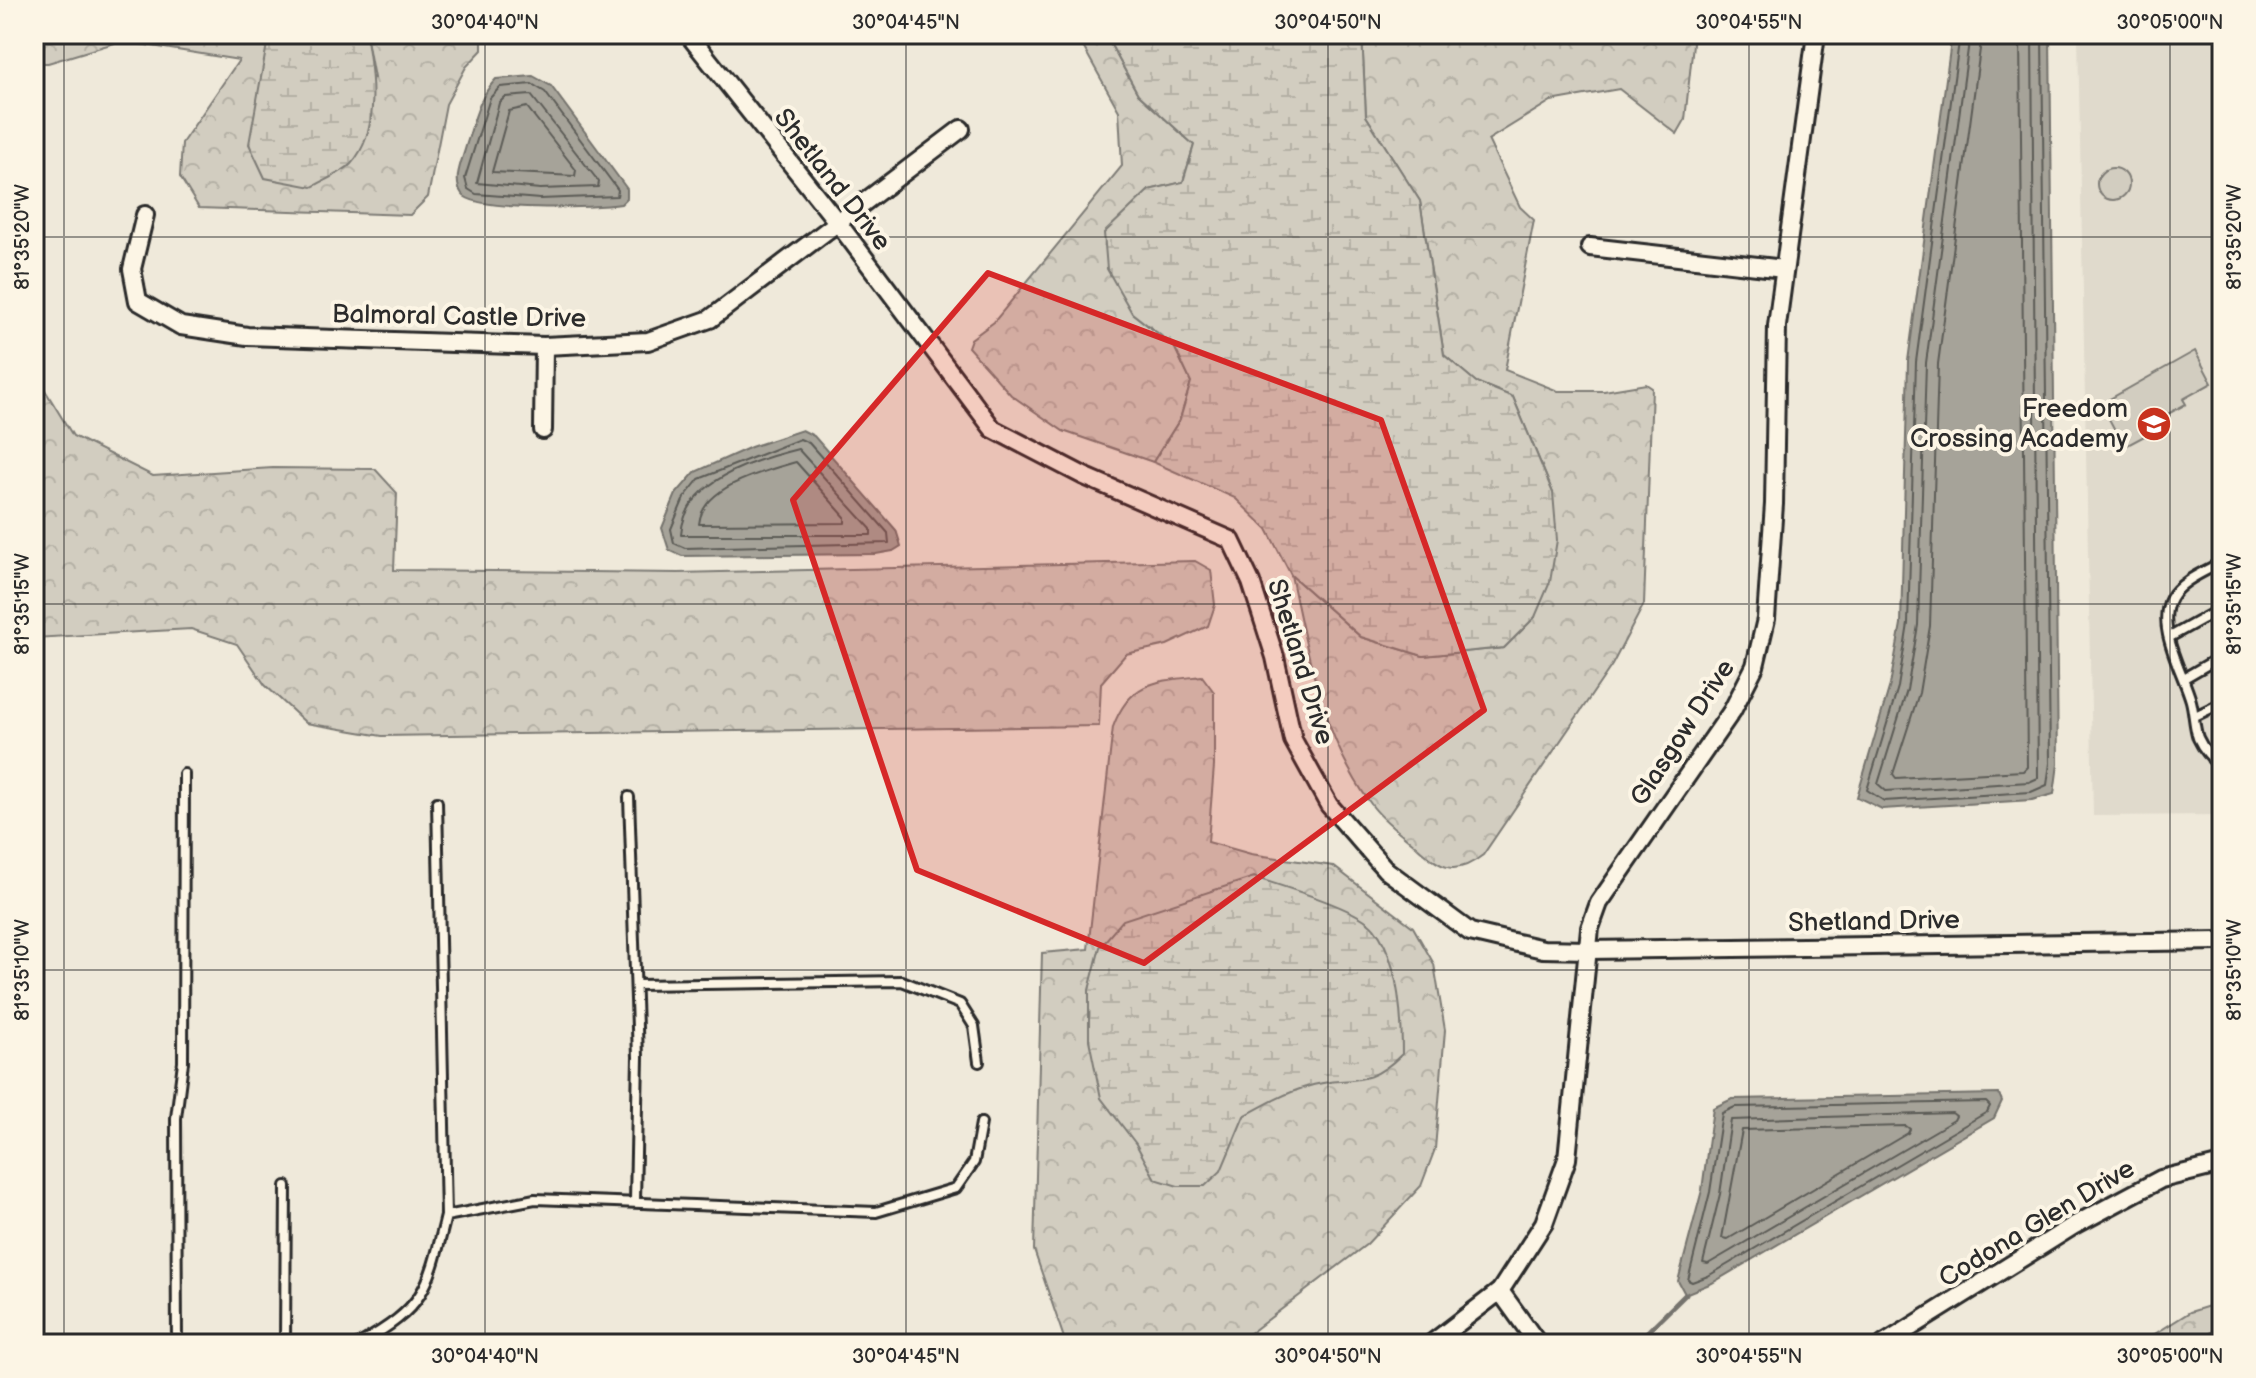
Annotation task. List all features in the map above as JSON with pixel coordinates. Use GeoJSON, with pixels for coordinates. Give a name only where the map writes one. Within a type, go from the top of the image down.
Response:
{"type":"FeatureCollection","features":[{"type":"Feature","properties":{"kind":"street","name":"Shetland Drive"},"geometry":{"type":"LineString","coordinates":[[688,34],[838,223],[993,429],[1084,476],[1231,540],[1251,582],[1275,657],[1293,740],[1329,805],[1386,870],[1470,932],[1543,949],[1588,950],[2222,941]]}},
{"type":"Feature","properties":{"kind":"street","name":"Glasgow Drive"},"geometry":{"type":"LineString","coordinates":[[1431,1344],[1500,1291],[1544,1223],[1567,1159],[1590,928],[1599,903],[1732,711],[1755,666],[1766,619],[1774,504],[1777,326],[1816,34]]}},
{"type":"Feature","properties":{"kind":"street","name":"Balmoral Castle Drive"},"geometry":{"type":"LineString","coordinates":[[145,215],[132,269],[138,301],[181,326],[247,336],[544,346],[648,341],[710,319],[961,129]]}},
{"type":"Feature","properties":{"kind":"street"},"geometry":{"type":"LineString","coordinates":[[1590,247],[1784,269]]}},
{"type":"Feature","properties":{"kind":"street"},"geometry":{"type":"LineString","coordinates":[[543,430],[544,346]]}},
{"type":"Feature","properties":{"kind":"street","name":"Codona Glen Drive"},"geometry":{"type":"LineString","coordinates":[[1884,1344],[2073,1226],[2148,1186],[2222,1164]]}},
{"type":"Feature","properties":{"kind":"street"},"geometry":{"type":"LineString","coordinates":[[1500,1291],[1538,1344]]}},
{"type":"Feature","properties":{"kind":"lane"},"geometry":{"type":"LineString","coordinates":[[2222,562],[2182,585],[2171,598],[2170,637],[2195,716],[2197,736],[2212,759],[2222,766]]}},
{"type":"Feature","properties":{"kind":"lane"},"geometry":{"type":"LineString","coordinates":[[2170,637],[2222,608]]}},
{"type":"Feature","properties":{"kind":"lane"},"geometry":{"type":"LineString","coordinates":[[2184,678],[2222,656]]}},
{"type":"Feature","properties":{"kind":"lane"},"geometry":{"type":"LineString","coordinates":[[2195,716],[2222,703]]}},
{"type":"Feature","properties":{"kind":"lane"},"geometry":{"type":"LineString","coordinates":[[2212,759],[2222,752]]}},
{"type":"Feature","properties":{"kind":"lane"},"geometry":{"type":"LineString","coordinates":[[177,1344],[176,1118],[183,1062],[184,774]]}},
{"type":"Feature","properties":{"kind":"lane"},"geometry":{"type":"LineString","coordinates":[[629,797],[636,985],[635,1201]]}},
{"type":"Feature","properties":{"kind":"lane"},"geometry":{"type":"LineString","coordinates":[[359,1344],[400,1321],[430,1281],[446,1216],[437,802]]}},
{"type":"Feature","properties":{"kind":"lane"},"geometry":{"type":"LineString","coordinates":[[636,985],[902,981],[960,1004],[974,1026],[979,1062]]}},
{"type":"Feature","properties":{"kind":"lane"},"geometry":{"type":"LineString","coordinates":[[446,1216],[535,1199],[876,1212],[956,1188],[974,1162],[981,1123]]}},
{"type":"Feature","properties":{"kind":"lane"},"geometry":{"type":"LineString","coordinates":[[285,1344],[286,1186]]}},
{"type":"Feature","properties":{"kind":"highlighted area"},"geometry":{"type":"Polygon","coordinates":[[[988,273],[1381,420],[1484,710],[1144,963],[917,870],[793,500],[988,273]]]}},
{"type":"Feature","properties":{"kind":"shaded area","name":"Freedom Crossing Academy"},"geometry":{"type":"Polygon","coordinates":[[[2078,34],[2222,34],[2222,815],[2093,816],[2078,34]]]}},
{"type":"Feature","properties":{"kind":"green space"},"geometry":{"type":"Polygon","coordinates":[[[34,34],[275,34],[267,45],[374,78],[366,34],[482,34],[482,50],[466,67],[446,104],[428,197],[410,215],[199,208],[180,177],[182,143],[239,60],[121,41],[48,63],[34,63],[34,34]]]}},
{"type":"Feature","properties":{"kind":"green space"},"geometry":{"type":"Polygon","coordinates":[[[275,34],[366,34],[372,84],[371,119],[367,135],[361,151],[351,164],[312,187],[265,178],[249,144],[267,44],[275,34]]]}},
{"type":"Feature","properties":{"kind":"green space"},"geometry":{"type":"Polygon","coordinates":[[[1076,34],[1105,34],[1138,94],[1194,145],[1183,182],[1149,190],[1132,313],[1174,346],[1191,382],[1180,419],[1153,462],[1063,431],[1011,395],[968,347],[971,339],[994,322],[1122,166],[1119,111],[1076,34]]]}},
{"type":"Feature","properties":{"kind":"green space"},"geometry":{"type":"Polygon","coordinates":[[[1105,34],[1362,34],[1366,116],[1420,201],[1444,355],[1476,382],[1513,397],[1553,493],[1557,540],[1550,582],[1535,617],[1504,648],[1423,656],[1361,637],[1291,575],[1267,529],[1235,498],[1153,462],[1180,419],[1191,382],[1174,346],[1132,313],[1107,269],[1104,233],[1149,190],[1183,182],[1194,145],[1138,94],[1105,34]]]}},
{"type":"Feature","properties":{"kind":"green space"},"geometry":{"type":"Polygon","coordinates":[[[1362,34],[1694,34],[1685,120],[1677,134],[1619,89],[1551,101],[1488,140],[1520,207],[1534,220],[1505,370],[1558,391],[1604,391],[1646,384],[1652,388],[1644,604],[1612,665],[1483,855],[1456,868],[1433,860],[1392,826],[1375,810],[1354,778],[1340,751],[1319,694],[1291,575],[1361,637],[1423,656],[1504,648],[1535,617],[1553,493],[1513,397],[1476,382],[1444,355],[1420,201],[1366,116],[1362,34]]]}},
{"type":"Feature","properties":{"kind":"green space"},"geometry":{"type":"Polygon","coordinates":[[[2113,168],[2125,172],[2129,184],[2125,196],[2113,200],[2101,196],[2097,184],[2101,172],[2113,168]]]}},
{"type":"Feature","properties":{"kind":"green space"},"geometry":{"type":"Polygon","coordinates":[[[2195,351],[2212,383],[2183,399],[2186,404],[2146,426],[2150,433],[2124,447],[2101,404],[2195,351]]]}},
{"type":"Feature","properties":{"kind":"green space"},"geometry":{"type":"Polygon","coordinates":[[[34,372],[73,436],[153,476],[273,468],[375,469],[397,493],[394,570],[678,573],[1195,561],[1211,570],[1215,605],[1208,626],[1167,645],[1126,654],[1101,683],[1099,726],[382,736],[306,723],[265,685],[237,644],[191,629],[34,638],[34,372]]]}},
{"type":"Feature","properties":{"kind":"green space"},"geometry":{"type":"Polygon","coordinates":[[[1202,676],[1214,692],[1214,766],[1208,842],[1251,854],[1333,866],[1413,927],[1434,964],[1445,1030],[1435,1149],[1421,1186],[1367,1244],[1236,1344],[1066,1344],[1034,1250],[1042,953],[1088,949],[1113,727],[1120,712],[1128,700],[1147,686],[1172,679],[1202,676]]]}},
{"type":"Feature","properties":{"kind":"green space"},"geometry":{"type":"Polygon","coordinates":[[[1254,877],[1336,905],[1366,920],[1374,928],[1394,971],[1400,1006],[1402,1054],[1366,1078],[1306,1087],[1244,1116],[1221,1171],[1205,1186],[1178,1186],[1155,1179],[1136,1144],[1101,1098],[1089,1040],[1089,990],[1100,947],[1123,920],[1254,877]]]}},
{"type":"Feature","properties":{"kind":"green space"},"geometry":{"type":"Polygon","coordinates":[[[2222,1302],[2222,1324],[2197,1344],[2139,1344],[2190,1312],[2222,1302]]]}},
{"type":"Feature","properties":{"kind":"green space"},"geometry":{"type":"Polygon","coordinates":[[[2222,1324],[2222,1344],[2197,1344],[2222,1324]]]}},
{"type":"Feature","properties":{"kind":"water"},"geometry":{"type":"Polygon","coordinates":[[[1952,34],[2050,34],[2058,764],[2054,794],[2032,800],[1882,809],[1857,797],[1890,685],[1901,624],[1908,361],[1952,34]]]}},
{"type":"Feature","properties":{"kind":"water"},"geometry":{"type":"Polygon","coordinates":[[[533,76],[551,86],[627,189],[627,198],[621,204],[511,206],[471,200],[462,194],[458,183],[459,170],[485,94],[496,79],[533,76]]]}},
{"type":"Feature","properties":{"kind":"water"},"geometry":{"type":"Polygon","coordinates":[[[802,430],[814,436],[896,530],[901,546],[876,554],[682,556],[669,550],[662,528],[676,494],[695,472],[751,447],[802,430]]]}},
{"type":"Feature","properties":{"kind":"water"},"geometry":{"type":"Polygon","coordinates":[[[1999,1094],[2002,1101],[1994,1118],[1712,1283],[1685,1294],[1678,1281],[1702,1190],[1713,1108],[1732,1099],[1999,1094]]]}},
{"type":"Feature","properties":{"kind":"waterway"},"geometry":{"type":"LineString","coordinates":[[1635,1344],[1686,1294]]}},
{"type":"Feature","properties":{"kind":"place","name":"Freedom Crossing Academy"},"geometry":{"type":"Point","coordinates":[2154,424]}}]}
